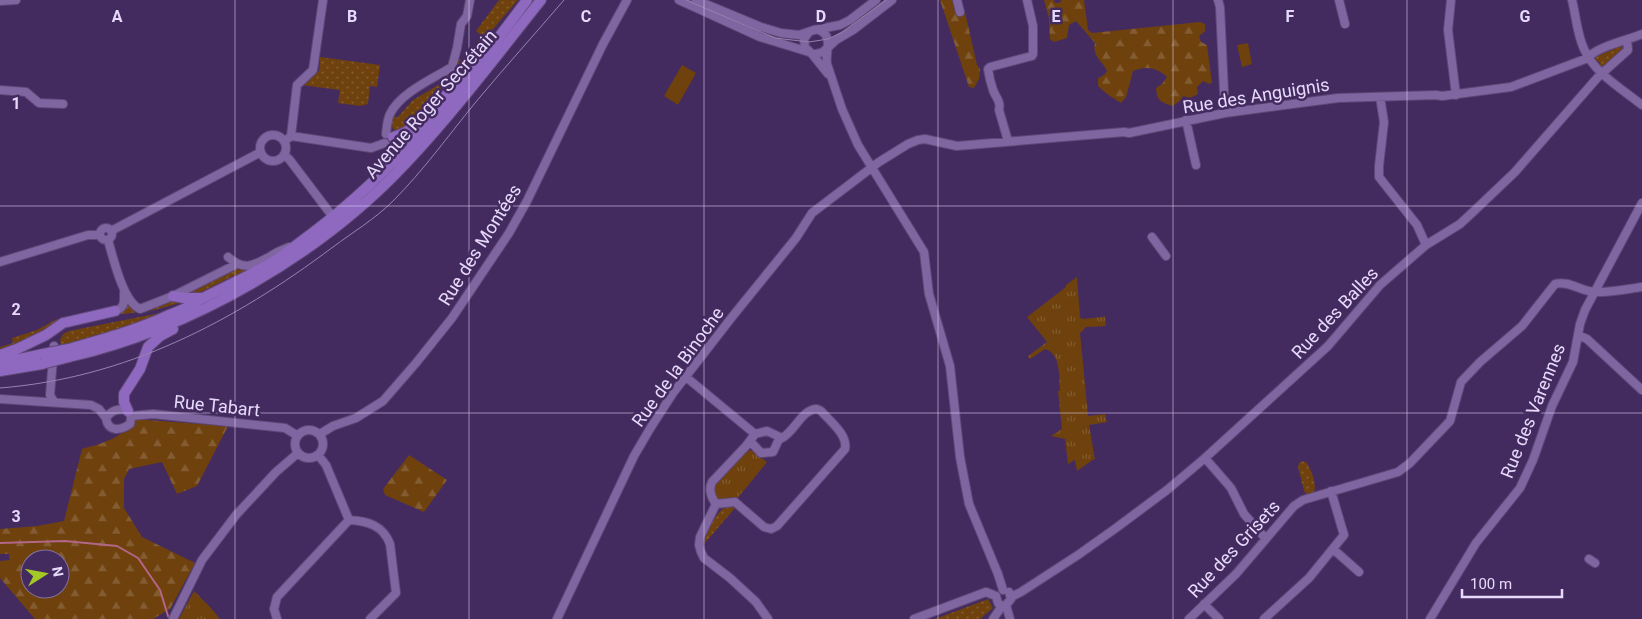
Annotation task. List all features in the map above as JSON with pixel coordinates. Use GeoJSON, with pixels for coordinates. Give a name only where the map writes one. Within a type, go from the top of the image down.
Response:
{"type":"FeatureCollection","features":[{"type":"Feature","properties":{"kind":"main road"},"geometry":{"type":"LineString","coordinates":[[388,138],[404,134],[418,124],[510,16],[527,0]]}},
{"type":"Feature","properties":{"kind":"main road","name":"Avenue Roger Secrétain"},"geometry":{"type":"LineString","coordinates":[[0,371],[42,359],[127,340],[153,331],[241,290],[305,250],[380,177],[429,124],[481,61],[527,0]]}},
{"type":"Feature","properties":{"kind":"main road","name":"Avenue Roger Secrétain"},"geometry":{"type":"LineString","coordinates":[[69,353],[155,322],[191,306],[279,258],[300,242],[336,221],[405,164],[481,76],[541,1]]}},
{"type":"Feature","properties":{"kind":"main road"},"geometry":{"type":"LineString","coordinates":[[130,414],[124,402],[124,394],[136,376],[145,353],[152,342],[220,305],[259,279]]}},
{"type":"Feature","properties":{"kind":"main road"},"geometry":{"type":"LineString","coordinates":[[172,296],[184,298],[205,297]]}},
{"type":"Feature","properties":{"kind":"main road"},"geometry":{"type":"LineString","coordinates":[[0,355],[46,335],[63,323],[115,311]]}},
{"type":"Feature","properties":{"kind":"main road","name":"Avenue Roger Secrétain"},"geometry":{"type":"LineString","coordinates":[[0,363],[42,359]]}},
{"type":"Feature","properties":{"kind":"street"},"geometry":{"type":"LineString","coordinates":[[0,1],[16,0]]}},
{"type":"Feature","properties":{"kind":"street"},"geometry":{"type":"LineString","coordinates":[[323,0],[313,70],[297,85],[288,139],[284,155],[278,160],[270,160],[261,152],[262,142],[269,136],[277,136],[288,139],[371,148],[388,138],[388,118],[391,112],[417,88],[452,67],[470,0]]}},
{"type":"Feature","properties":{"kind":"street","name":"Rue des Montées"},"geometry":{"type":"LineString","coordinates":[[320,434],[332,426],[356,418],[383,401],[452,318],[504,240],[527,201],[603,44],[627,0]]}},
{"type":"Feature","properties":{"kind":"street"},"geometry":{"type":"LineString","coordinates":[[679,0],[760,37],[820,54],[836,40],[892,0]]}},
{"type":"Feature","properties":{"kind":"street"},"geometry":{"type":"LineString","coordinates":[[696,0],[761,27],[794,35],[844,24],[876,0]]}},
{"type":"Feature","properties":{"kind":"street"},"geometry":{"type":"LineString","coordinates":[[956,0],[960,12]]}},
{"type":"Feature","properties":{"kind":"street"},"geometry":{"type":"LineString","coordinates":[[1008,141],[999,110],[1000,106],[997,96],[994,94],[988,69],[1032,56],[1033,26],[1028,0]]}},
{"type":"Feature","properties":{"kind":"street"},"geometry":{"type":"LineString","coordinates":[[1218,0],[1220,7],[1226,113]]}},
{"type":"Feature","properties":{"kind":"street"},"geometry":{"type":"LineString","coordinates":[[1339,0],[1345,24]]}},
{"type":"Feature","properties":{"kind":"street"},"geometry":{"type":"LineString","coordinates":[[1451,0],[1448,30],[1456,95]]}},
{"type":"Feature","properties":{"kind":"street"},"geometry":{"type":"LineString","coordinates":[[1572,0],[1582,45],[1588,58],[1602,74],[1642,104]]}},
{"type":"Feature","properties":{"kind":"street"},"geometry":{"type":"LineString","coordinates":[[830,77],[805,47],[806,36],[814,31],[824,33],[827,37],[826,57],[830,77],[858,145],[924,252],[929,294],[950,366],[960,457],[969,504],[1003,590],[1007,591],[1011,597],[1010,602],[993,619]]}},
{"type":"Feature","properties":{"kind":"street","name":"Rue des Anguignis"},"geometry":{"type":"LineString","coordinates":[[872,167],[908,144],[918,140],[935,141],[957,146],[1129,133],[1226,113],[1338,98],[1456,95],[1511,87],[1588,58],[1600,49],[1627,41],[1642,34]]}},
{"type":"Feature","properties":{"kind":"street","name":"Rue des Balles"},"geometry":{"type":"LineString","coordinates":[[1011,597],[1078,555],[1167,490],[1205,458],[1328,346],[1380,285],[1426,246],[1460,224],[1515,172],[1602,74],[1628,50],[1627,41]]}},
{"type":"Feature","properties":{"kind":"street"},"geometry":{"type":"LineString","coordinates":[[0,90],[26,92],[39,103],[63,104]]}},
{"type":"Feature","properties":{"kind":"street"},"geometry":{"type":"LineString","coordinates":[[1380,98],[1384,122],[1379,177],[1417,225],[1426,246]]}},
{"type":"Feature","properties":{"kind":"street"},"geometry":{"type":"LineString","coordinates":[[1186,120],[1196,165]]}},
{"type":"Feature","properties":{"kind":"street"},"geometry":{"type":"LineString","coordinates":[[111,231],[261,152]]}},
{"type":"Feature","properties":{"kind":"street"},"geometry":{"type":"LineString","coordinates":[[284,155],[336,221]]}},
{"type":"Feature","properties":{"kind":"street","name":"Rue de la Binoche"},"geometry":{"type":"LineString","coordinates":[[557,619],[634,456],[673,393],[796,238],[812,213],[872,167]]}},
{"type":"Feature","properties":{"kind":"street","name":"Rue des Varennes"},"geometry":{"type":"LineString","coordinates":[[1430,619],[1476,543],[1520,488],[1536,452],[1552,406],[1573,362],[1580,324],[1585,310],[1642,203]]}},
{"type":"Feature","properties":{"kind":"street"},"geometry":{"type":"LineString","coordinates":[[108,228],[111,231],[112,236],[108,240],[102,240],[101,230],[108,228]]}},
{"type":"Feature","properties":{"kind":"street"},"geometry":{"type":"LineString","coordinates":[[0,262],[88,235],[100,235]]}},
{"type":"Feature","properties":{"kind":"street"},"geometry":{"type":"LineString","coordinates":[[1152,237],[1166,256]]}},
{"type":"Feature","properties":{"kind":"street"},"geometry":{"type":"LineString","coordinates":[[108,240],[124,291],[124,304],[115,311]]}},
{"type":"Feature","properties":{"kind":"street","name":"Avenue Roger Secrétain"},"geometry":{"type":"LineString","coordinates":[[124,291],[132,304],[140,309],[172,296],[237,264],[253,266],[300,242]]}},
{"type":"Feature","properties":{"kind":"street"},"geometry":{"type":"LineString","coordinates":[[228,257],[237,264]]}},
{"type":"Feature","properties":{"kind":"street","name":"Rue des Grisets"},"geometry":{"type":"LineString","coordinates":[[1189,619],[1236,574],[1294,506],[1303,500],[1398,472],[1410,463],[1450,421],[1461,382],[1480,362],[1522,326],[1555,284],[1565,284],[1594,292]]}},
{"type":"Feature","properties":{"kind":"street"},"geometry":{"type":"LineString","coordinates":[[1594,292],[1642,287]]}},
{"type":"Feature","properties":{"kind":"street"},"geometry":{"type":"LineString","coordinates":[[1578,334],[1587,339],[1642,390]]}},
{"type":"Feature","properties":{"kind":"street"},"geometry":{"type":"LineString","coordinates":[[54,346],[50,395],[54,402]]}},
{"type":"Feature","properties":{"kind":"street"},"geometry":{"type":"LineString","coordinates":[[686,376],[755,434]]}},
{"type":"Feature","properties":{"kind":"street"},"geometry":{"type":"LineString","coordinates":[[0,399],[91,405],[99,409],[112,429],[130,424],[130,414],[123,409],[113,410],[106,418]]}},
{"type":"Feature","properties":{"kind":"street"},"geometry":{"type":"LineString","coordinates":[[817,406],[845,439],[845,449],[777,526],[771,528],[764,527],[735,502],[716,504],[709,487],[755,434],[767,431],[780,437],[787,435],[808,411],[817,406]]}},
{"type":"Feature","properties":{"kind":"street","name":"Rue Tabart"},"geometry":{"type":"LineString","coordinates":[[130,414],[153,414],[285,428],[298,436]]}},
{"type":"Feature","properties":{"kind":"street"},"geometry":{"type":"LineString","coordinates":[[308,430],[320,434],[323,443],[318,456],[305,458],[298,453],[295,444],[298,436],[308,430]]}},
{"type":"Feature","properties":{"kind":"street"},"geometry":{"type":"LineString","coordinates":[[750,442],[761,453],[773,452],[780,437]]}},
{"type":"Feature","properties":{"kind":"street"},"geometry":{"type":"LineString","coordinates":[[174,618],[202,560],[236,515],[260,488],[298,453]]}},
{"type":"Feature","properties":{"kind":"street"},"geometry":{"type":"LineString","coordinates":[[318,456],[326,465],[349,520]]}},
{"type":"Feature","properties":{"kind":"street"},"geometry":{"type":"LineString","coordinates":[[1205,458],[1231,488],[1244,514],[1266,539]]}},
{"type":"Feature","properties":{"kind":"street"},"geometry":{"type":"LineString","coordinates":[[1264,619],[1310,578],[1344,536],[1331,491]]}},
{"type":"Feature","properties":{"kind":"street"},"geometry":{"type":"LineString","coordinates":[[716,504],[700,537],[699,545],[701,552],[704,558],[730,578],[756,602],[768,619]]}},
{"type":"Feature","properties":{"kind":"street"},"geometry":{"type":"LineString","coordinates":[[276,619],[274,609],[277,597],[349,520]]}},
{"type":"Feature","properties":{"kind":"street"},"geometry":{"type":"LineString","coordinates":[[349,520],[374,524],[388,538],[390,544],[396,593],[370,619]]}},
{"type":"Feature","properties":{"kind":"street"},"geometry":{"type":"LineString","coordinates":[[1333,549],[1359,572]]}},
{"type":"Feature","properties":{"kind":"street"},"geometry":{"type":"LineString","coordinates":[[996,596],[998,592],[1003,590]]}},
{"type":"Feature","properties":{"kind":"street"},"geometry":{"type":"LineString","coordinates":[[914,619],[986,592],[996,596]]}},
{"type":"Feature","properties":{"kind":"street"},"geometry":{"type":"LineString","coordinates":[[996,596],[998,603],[1004,606],[1010,619]]}},
{"type":"Feature","properties":{"kind":"street"},"geometry":{"type":"LineString","coordinates":[[1204,604],[1219,619]]}},
{"type":"Feature","properties":{"kind":"green space"},"geometry":{"type":"Polygon","coordinates":[[[499,0],[518,0],[405,132],[396,133],[391,125],[393,115],[397,118],[413,100],[445,81],[443,76],[458,58],[462,61],[482,36],[476,31],[499,0]]]}},
{"type":"Feature","properties":{"kind":"green space"},"geometry":{"type":"Polygon","coordinates":[[[940,0],[954,0],[965,12],[977,65],[980,69],[979,79],[974,88],[969,87],[940,0]]]}},
{"type":"Feature","properties":{"kind":"green space"},"geometry":{"type":"Polygon","coordinates":[[[1044,0],[1054,0],[1055,3],[1059,3],[1062,0],[1084,0],[1088,30],[1092,33],[1200,22],[1205,24],[1205,31],[1199,36],[1201,42],[1207,45],[1212,83],[1209,84],[1203,81],[1197,87],[1198,94],[1190,98],[1183,96],[1180,101],[1172,106],[1160,100],[1157,96],[1156,88],[1167,77],[1155,69],[1142,68],[1133,71],[1126,97],[1121,103],[1098,86],[1098,78],[1107,71],[1096,55],[1095,43],[1076,21],[1069,25],[1067,38],[1054,42],[1050,39],[1049,18],[1044,0]]]}},
{"type":"Feature","properties":{"kind":"green space"},"geometry":{"type":"Polygon","coordinates":[[[1248,43],[1252,64],[1242,67],[1237,45],[1248,43]]]}},
{"type":"Feature","properties":{"kind":"green space"},"geometry":{"type":"Polygon","coordinates":[[[1621,46],[1622,49],[1604,66],[1600,66],[1600,63],[1595,59],[1595,55],[1598,53],[1600,55],[1621,46]]]}},
{"type":"Feature","properties":{"kind":"green space"},"geometry":{"type":"Polygon","coordinates":[[[320,57],[380,65],[377,87],[370,86],[368,104],[360,106],[338,103],[340,90],[301,85],[319,71],[320,57]]]}},
{"type":"Feature","properties":{"kind":"green space"},"geometry":{"type":"Polygon","coordinates":[[[682,65],[696,73],[678,105],[664,96],[682,65]]]}},
{"type":"Feature","properties":{"kind":"green space"},"geometry":{"type":"Polygon","coordinates":[[[251,268],[251,270],[233,276],[197,294],[182,296],[235,269],[251,268]]]}},
{"type":"Feature","properties":{"kind":"green space"},"geometry":{"type":"Polygon","coordinates":[[[1077,277],[1080,317],[1082,319],[1105,316],[1106,326],[1086,327],[1080,333],[1088,416],[1105,414],[1107,422],[1089,425],[1095,460],[1077,471],[1075,460],[1068,464],[1065,439],[1051,436],[1062,429],[1057,360],[1050,351],[1045,349],[1030,359],[1028,356],[1047,342],[1027,317],[1077,277]]]}},
{"type":"Feature","properties":{"kind":"green space"},"geometry":{"type":"Polygon","coordinates":[[[171,300],[183,302],[155,310],[115,315],[124,311],[129,305],[137,311],[171,300]]]}},
{"type":"Feature","properties":{"kind":"green space"},"geometry":{"type":"Polygon","coordinates":[[[165,312],[90,340],[61,346],[60,340],[63,334],[69,331],[165,312]]]}},
{"type":"Feature","properties":{"kind":"green space"},"geometry":{"type":"Polygon","coordinates":[[[57,319],[58,322],[44,334],[0,353],[0,347],[13,343],[12,338],[37,330],[57,319]]]}},
{"type":"Feature","properties":{"kind":"green space"},"geometry":{"type":"Polygon","coordinates":[[[133,419],[228,426],[197,486],[177,494],[162,462],[129,469],[124,479],[124,508],[142,537],[195,563],[170,609],[153,619],[35,619],[0,578],[0,561],[10,560],[9,554],[0,554],[0,529],[37,526],[64,521],[82,449],[118,436],[133,419]]]}},
{"type":"Feature","properties":{"kind":"green space"},"geometry":{"type":"Polygon","coordinates":[[[748,450],[767,462],[736,500],[718,500],[714,493],[715,485],[744,452],[748,450]]]}},
{"type":"Feature","properties":{"kind":"green space"},"geometry":{"type":"Polygon","coordinates":[[[409,455],[447,480],[424,512],[385,495],[383,489],[409,455]]]}},
{"type":"Feature","properties":{"kind":"green space"},"geometry":{"type":"Polygon","coordinates":[[[1303,461],[1307,463],[1314,479],[1315,487],[1313,494],[1307,495],[1304,491],[1298,467],[1299,463],[1303,461]]]}},
{"type":"Feature","properties":{"kind":"green space"},"geometry":{"type":"Polygon","coordinates":[[[728,506],[735,508],[704,544],[712,522],[728,506]]]}},
{"type":"Feature","properties":{"kind":"green space"},"geometry":{"type":"Polygon","coordinates":[[[194,591],[211,608],[220,619],[179,619],[194,591]]]}},
{"type":"Feature","properties":{"kind":"green space"},"geometry":{"type":"Polygon","coordinates":[[[988,599],[993,608],[980,619],[935,619],[988,599]]]}},
{"type":"Feature","properties":{"kind":"waterway"},"geometry":{"type":"LineString","coordinates":[[0,543],[65,541],[117,546],[138,558],[160,590],[170,619]]}},
{"type":"Feature","properties":{"kind":"tram line"},"geometry":{"type":"LineString","coordinates":[[0,388],[46,382],[91,372],[134,359],[176,342],[217,322],[295,274],[371,220],[393,201],[415,178],[486,90],[564,0]]}},
{"type":"Feature","properties":{"kind":"tram line"},"geometry":{"type":"LineString","coordinates":[[686,0],[775,38],[809,42],[828,39],[841,33],[886,0]]}}]}
